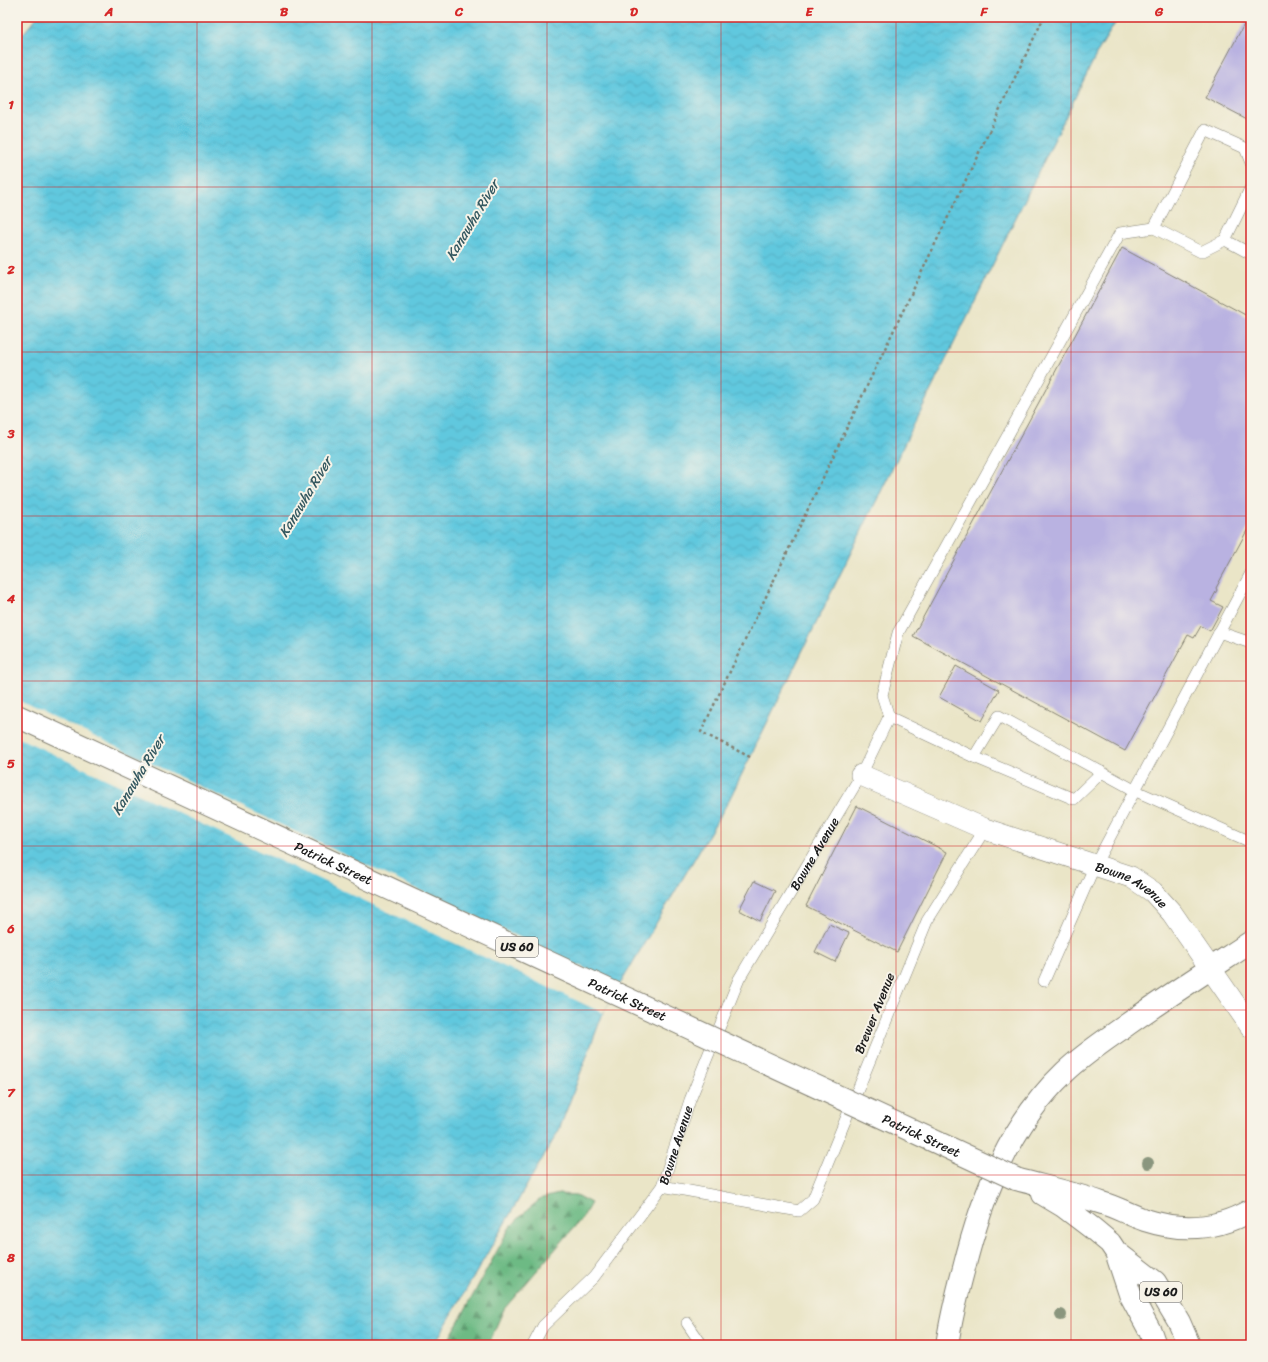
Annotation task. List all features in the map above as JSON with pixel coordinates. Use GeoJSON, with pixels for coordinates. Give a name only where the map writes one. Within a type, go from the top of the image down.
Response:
{"type":"FeatureCollection","features":[{"type":"Feature","properties":{"kind":"main road","name":"Patrick Street"},"geometry":{"type":"LineString","coordinates":[[17,716],[1016,1179],[1063,1206],[1092,1228],[1113,1248],[1155,1282],[1179,1322],[1189,1345]]}},
{"type":"Feature","properties":{"kind":"main road"},"geometry":{"type":"LineString","coordinates":[[947,1345],[951,1319],[971,1241],[988,1190],[1008,1147],[1030,1111],[1065,1072],[1110,1037],[1210,968],[1251,942]]}},
{"type":"Feature","properties":{"kind":"main road"},"geometry":{"type":"LineString","coordinates":[[1016,1179],[1102,1203],[1144,1220],[1170,1227],[1193,1228],[1218,1224],[1251,1210]]}},
{"type":"Feature","properties":{"kind":"main road","name":"US 60"},"geometry":{"type":"LineString","coordinates":[[1113,1248],[1130,1294],[1150,1331],[1155,1345]]}},
{"type":"Feature","properties":{"kind":"main road"},"geometry":{"type":"LineString","coordinates":[[939,1345],[951,1319]]}},
{"type":"Feature","properties":{"kind":"street","name":"Bowne Avenue"},"geometry":{"type":"LineString","coordinates":[[861,775],[985,829],[1131,877],[1153,892],[1172,913],[1251,1027]]}},
{"type":"Feature","properties":{"kind":"lane"},"geometry":{"type":"LineString","coordinates":[[1154,228],[1205,130],[1245,148],[1251,163]]}},
{"type":"Feature","properties":{"kind":"lane"},"geometry":{"type":"LineString","coordinates":[[861,775],[889,717],[882,695],[898,633],[1120,233],[1154,228],[1201,252],[1225,240],[1251,187]]}},
{"type":"Feature","properties":{"kind":"lane"},"geometry":{"type":"LineString","coordinates":[[1225,240],[1251,254]]}},
{"type":"Feature","properties":{"kind":"lane"},"geometry":{"type":"LineString","coordinates":[[1044,981],[1095,865],[1136,791],[1251,572]]}},
{"type":"Feature","properties":{"kind":"lane"},"geometry":{"type":"LineString","coordinates":[[1219,632],[1251,643]]}},
{"type":"Feature","properties":{"kind":"lane"},"geometry":{"type":"LineString","coordinates":[[974,757],[999,716],[1136,791],[1251,842]]}},
{"type":"Feature","properties":{"kind":"lane"},"geometry":{"type":"LineString","coordinates":[[889,717],[974,757],[1074,799],[1102,772]]}},
{"type":"Feature","properties":{"kind":"lane","name":"Bowne Avenue"},"geometry":{"type":"LineString","coordinates":[[533,1345],[543,1326],[594,1277],[662,1186],[690,1100],[739,979],[861,775]]}},
{"type":"Feature","properties":{"kind":"lane","name":"Brewer Avenue"},"geometry":{"type":"LineString","coordinates":[[662,1186],[799,1211],[813,1199],[927,921],[985,829]]}},
{"type":"Feature","properties":{"kind":"lane"},"geometry":{"type":"LineString","coordinates":[[687,1322],[702,1345]]}},
{"type":"Feature","properties":{"kind":"path"},"geometry":{"type":"LineString","coordinates":[[750,757],[701,732],[1044,17]]}},
{"type":"Feature","properties":{"kind":"green space"},"geometry":{"type":"Polygon","coordinates":[[[559,1194],[576,1195],[591,1203],[583,1217],[504,1309],[488,1345],[446,1345],[510,1227],[542,1198],[559,1194]]]}},
{"type":"Feature","properties":{"kind":"water","name":"Kanawha River"},"geometry":{"type":"Polygon","coordinates":[[[37,17],[1119,17],[1098,51],[728,802],[603,1013],[559,1130],[434,1345],[17,1345],[17,41],[37,17]]]}},
{"type":"Feature","properties":{"kind":"pier"},"geometry":{"type":"Polygon","coordinates":[[[17,700],[620,985],[603,1013],[17,737],[17,700]]]}},
{"type":"Feature","properties":{"kind":"building"},"geometry":{"type":"Polygon","coordinates":[[[1248,17],[1251,17],[1251,121],[1205,97],[1248,17]]]}},
{"type":"Feature","properties":{"kind":"building"},"geometry":{"type":"Polygon","coordinates":[[[1122,248],[1251,318],[1251,523],[1216,588],[1217,590],[1211,601],[1223,607],[1210,631],[1201,626],[1194,638],[1188,635],[1125,751],[913,636],[1122,248]]]}},
{"type":"Feature","properties":{"kind":"building"},"geometry":{"type":"Polygon","coordinates":[[[956,666],[999,690],[982,721],[939,697],[956,666]]]}},
{"type":"Feature","properties":{"kind":"building"},"geometry":{"type":"Polygon","coordinates":[[[857,806],[947,852],[897,952],[806,906],[857,806]]]}},
{"type":"Feature","properties":{"kind":"building"},"geometry":{"type":"Polygon","coordinates":[[[754,881],[775,891],[760,921],[739,910],[754,881]]]}},
{"type":"Feature","properties":{"kind":"building"},"geometry":{"type":"Polygon","coordinates":[[[829,924],[849,933],[835,962],[815,952],[829,924]]]}}]}
